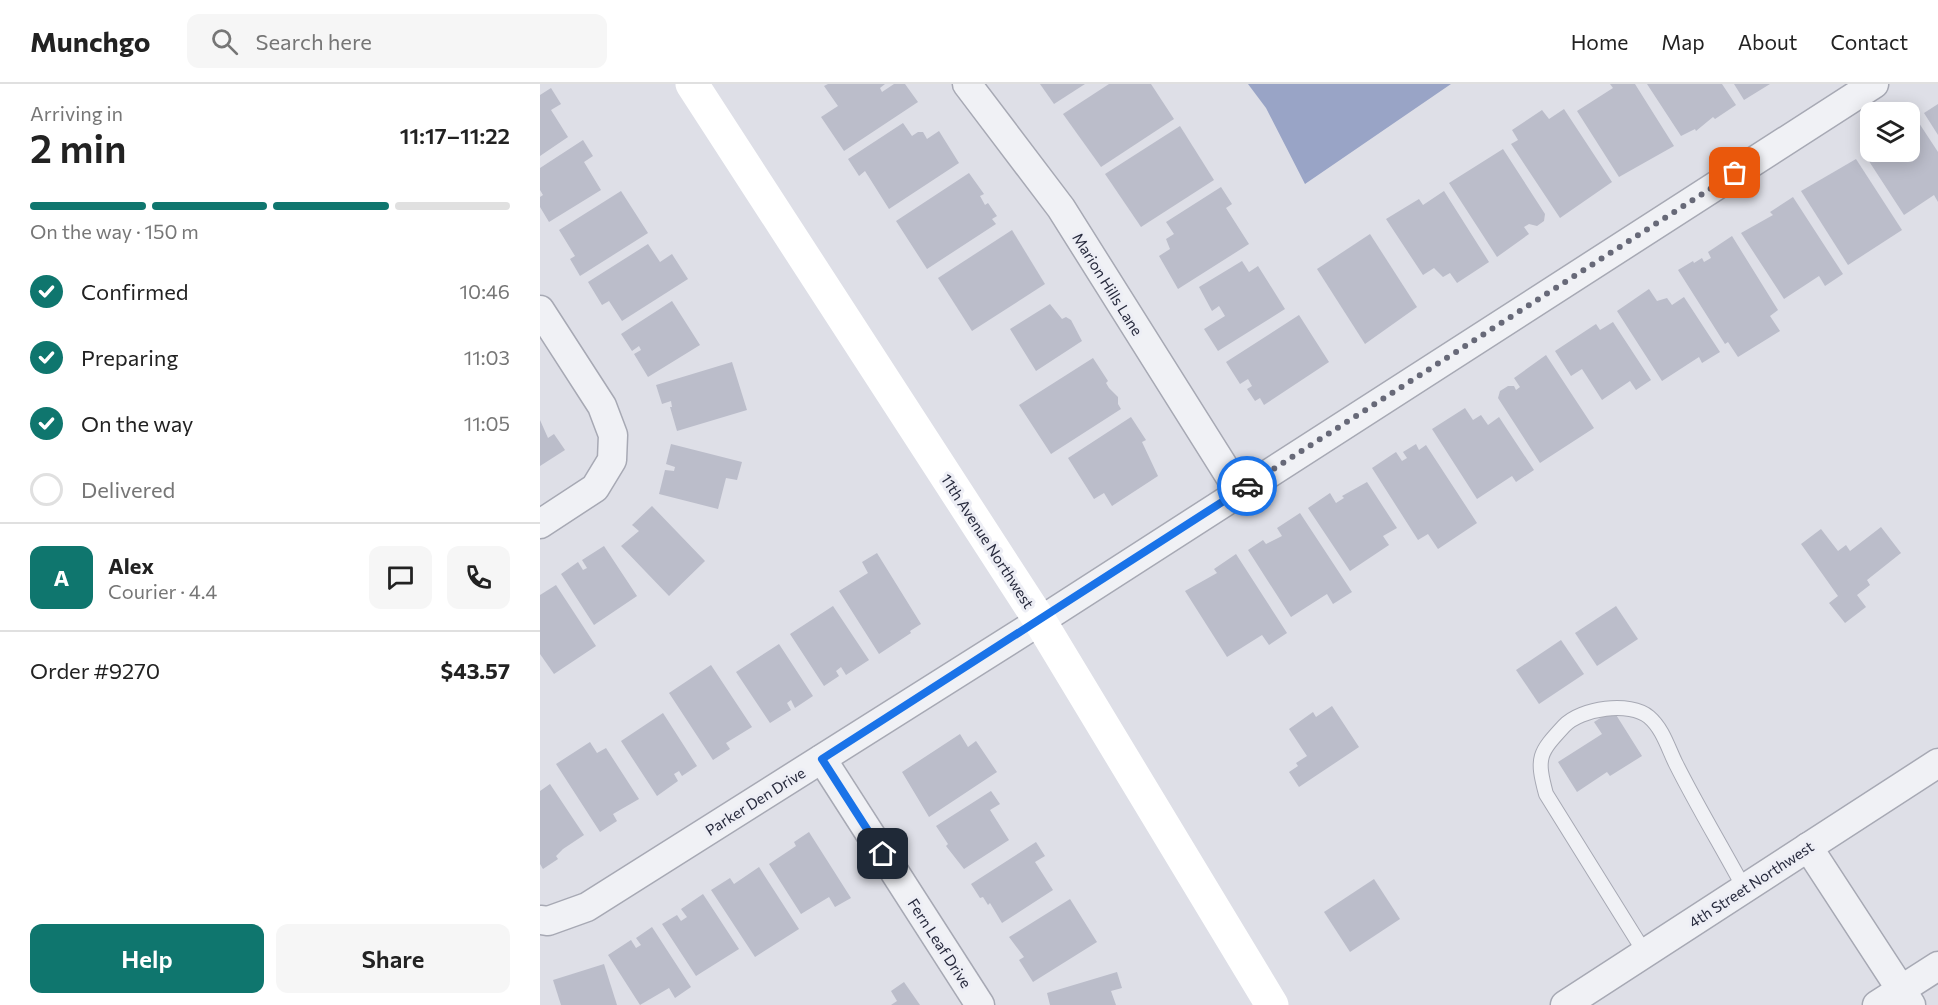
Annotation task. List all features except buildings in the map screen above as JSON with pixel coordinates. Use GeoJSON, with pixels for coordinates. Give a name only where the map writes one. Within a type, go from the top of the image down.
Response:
{"type":"FeatureCollection","features":[{"type":"Feature","properties":{"kind":"street","name":"11th Avenue Northwest"},"geometry":{"type":"LineString","coordinates":[[692,84],[1040,621],[1272,1005]]}},
{"type":"Feature","properties":{"kind":"street","name":"Marion Hills Lane"},"geometry":{"type":"LineString","coordinates":[[967,84],[1061,208],[1239,491]]}},
{"type":"Feature","properties":{"kind":"street","name":"Parker Den Drive"},"geometry":{"type":"LineString","coordinates":[[540,920],[548,921],[587,907],[1040,621],[1874,84]]}},
{"type":"Feature","properties":{"kind":"street"},"geometry":{"type":"LineString","coordinates":[[540,310],[602,406],[613,435],[612,460],[595,488],[540,524]]}},
{"type":"Feature","properties":{"kind":"street","name":"Fern Leaf Drive"},"geometry":{"type":"LineString","coordinates":[[822,759],[980,1005]]}},
{"type":"Feature","properties":{"kind":"street","name":"4th Street Northwest"},"geometry":{"type":"LineString","coordinates":[[1565,1005],[1938,763]]}},
{"type":"Feature","properties":{"kind":"street"},"geometry":{"type":"LineString","coordinates":[[1808,847],[1896,1000],[1938,966]]}},
{"type":"Feature","properties":{"kind":"lane"},"geometry":{"type":"LineString","coordinates":[[1645,953],[1546,794],[1539,768],[1544,748],[1568,722],[1585,714],[1608,708],[1634,708],[1649,717],[1662,732],[1676,764],[1744,888]]}},
{"type":"Feature","properties":{"kind":"water"},"geometry":{"type":"Polygon","coordinates":[[[1248,84],[1451,84],[1305,184],[1266,108],[1248,84]]]}},
{"type":"Feature","properties":{"kind":"way so far"},"geometry":{"type":"LineString","coordinates":[[1247,486],[1735,173]]}},
{"type":"Feature","properties":{"kind":"route"},"geometry":{"type":"LineString","coordinates":[[883,854],[822,759],[1247,486]]}}]}
